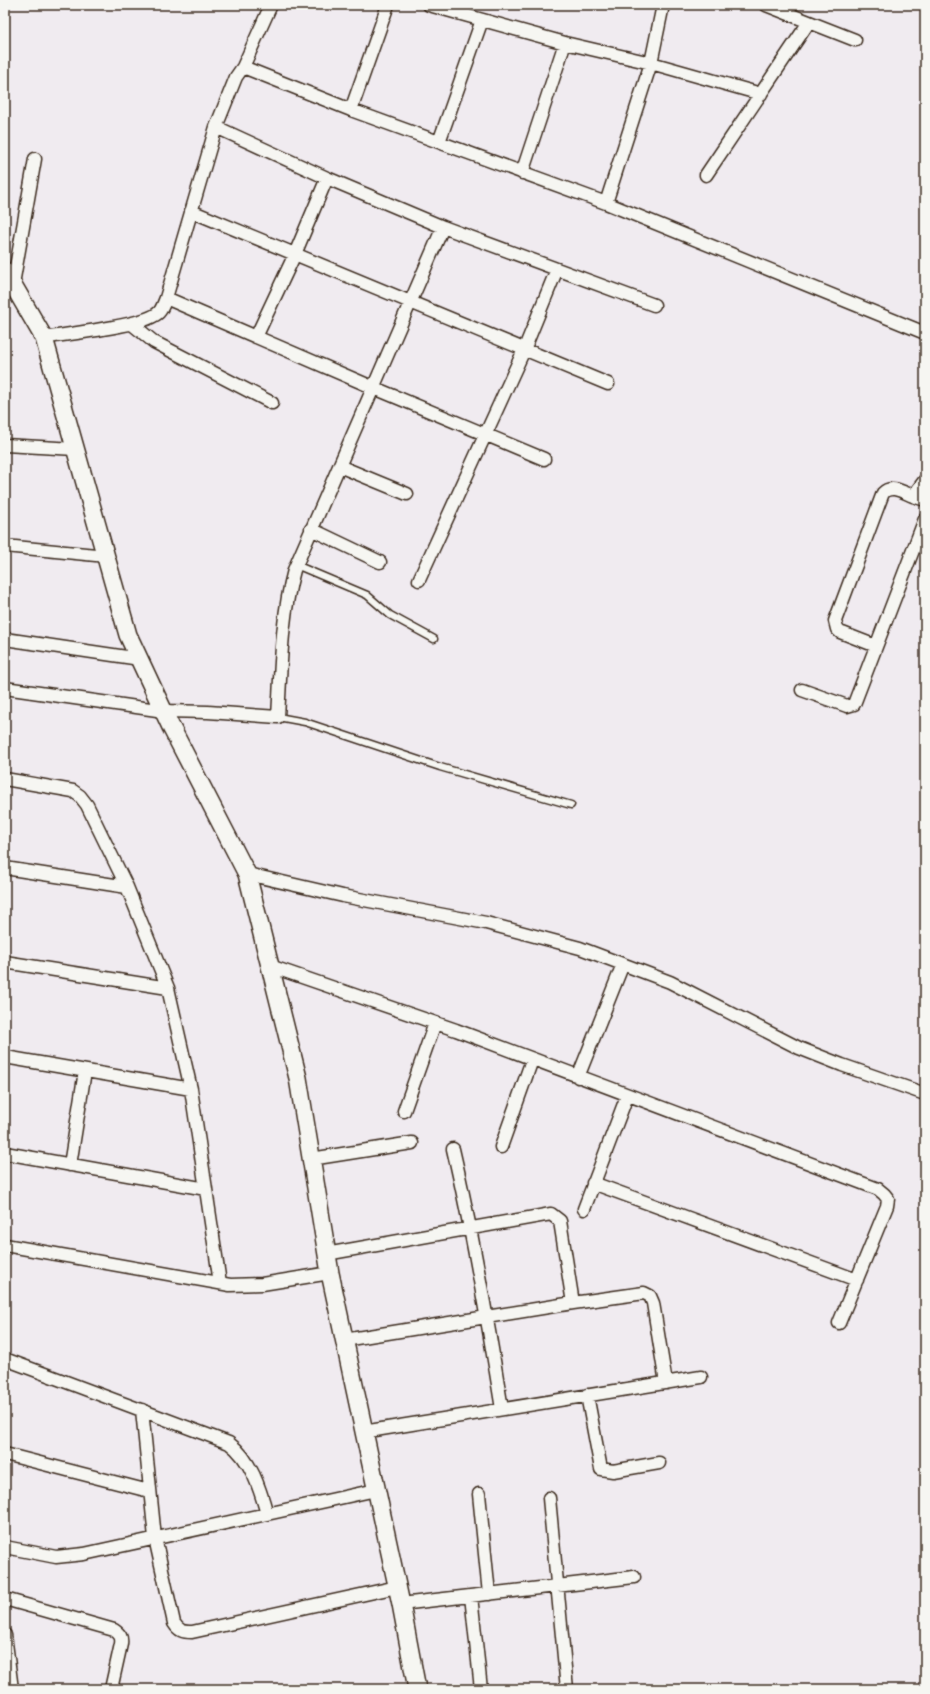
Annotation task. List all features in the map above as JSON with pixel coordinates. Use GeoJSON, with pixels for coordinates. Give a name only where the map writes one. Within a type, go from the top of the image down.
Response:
{"type":"FeatureCollection","features":[{"type":"Feature","properties":{"kind":"street"},"geometry":{"type":"LineString","coordinates":[[44,338],[132,324],[148,319],[159,313],[166,298],[216,128],[236,77],[243,67],[271,5]]}},
{"type":"Feature","properties":{"kind":"street"},"geometry":{"type":"LineString","coordinates":[[352,110],[388,5]]}},
{"type":"Feature","properties":{"kind":"street"},"geometry":{"type":"LineString","coordinates":[[429,5],[565,43],[651,63],[761,94]]}},
{"type":"Feature","properties":{"kind":"street"},"geometry":{"type":"LineString","coordinates":[[606,203],[651,63],[663,5]]}},
{"type":"Feature","properties":{"kind":"street"},"geometry":{"type":"LineString","coordinates":[[766,5],[855,40]]}},
{"type":"Feature","properties":{"kind":"street"},"geometry":{"type":"LineString","coordinates":[[439,142],[482,20]]}},
{"type":"Feature","properties":{"kind":"street"},"geometry":{"type":"LineString","coordinates":[[706,175],[809,22]]}},
{"type":"Feature","properties":{"kind":"street"},"geometry":{"type":"LineString","coordinates":[[522,173],[565,43]]}},
{"type":"Feature","properties":{"kind":"street"},"geometry":{"type":"LineString","coordinates":[[243,67],[352,110],[606,203],[925,333]]}},
{"type":"Feature","properties":{"kind":"street"},"geometry":{"type":"LineString","coordinates":[[216,128],[327,178],[443,227],[654,305]]}},
{"type":"Feature","properties":{"kind":"street"},"geometry":{"type":"LineString","coordinates":[[35,159],[9,278],[44,338],[128,635],[164,711],[247,874],[298,1078],[326,1254],[401,1604],[417,1689]]}},
{"type":"Feature","properties":{"kind":"street"},"geometry":{"type":"LineString","coordinates":[[256,337],[295,254],[327,178]]}},
{"type":"Feature","properties":{"kind":"street"},"geometry":{"type":"LineString","coordinates":[[191,211],[608,384]]}},
{"type":"Feature","properties":{"kind":"street"},"geometry":{"type":"LineString","coordinates":[[5,688],[164,711],[208,712],[278,717],[283,624],[287,594],[296,565],[443,227]]}},
{"type":"Feature","properties":{"kind":"street"},"geometry":{"type":"LineString","coordinates":[[420,580],[524,350],[557,269]]}},
{"type":"Feature","properties":{"kind":"street"},"geometry":{"type":"LineString","coordinates":[[166,298],[372,388],[544,459]]}},
{"type":"Feature","properties":{"kind":"street"},"geometry":{"type":"LineString","coordinates":[[132,324],[160,345],[272,403]]}},
{"type":"Feature","properties":{"kind":"street"},"geometry":{"type":"LineString","coordinates":[[5,445],[75,449]]}},
{"type":"Feature","properties":{"kind":"street"},"geometry":{"type":"LineString","coordinates":[[339,466],[407,494]]}},
{"type":"Feature","properties":{"kind":"street"},"geometry":{"type":"LineString","coordinates":[[913,496],[925,480]]}},
{"type":"Feature","properties":{"kind":"street"},"geometry":{"type":"LineString","coordinates":[[876,646],[840,632],[837,629],[835,621],[882,493],[892,488],[925,500]]}},
{"type":"Feature","properties":{"kind":"street"},"geometry":{"type":"LineString","coordinates":[[802,690],[847,706],[854,704],[925,519]]}},
{"type":"Feature","properties":{"kind":"street"},"geometry":{"type":"LineString","coordinates":[[311,529],[380,562]]}},
{"type":"Feature","properties":{"kind":"street"},"geometry":{"type":"LineString","coordinates":[[5,546],[106,556]]}},
{"type":"Feature","properties":{"kind":"street"},"geometry":{"type":"LineString","coordinates":[[5,639],[140,659]]}},
{"type":"Feature","properties":{"kind":"street"},"geometry":{"type":"LineString","coordinates":[[5,779],[73,791],[80,796],[87,805],[127,886],[168,988],[191,1089],[220,1283]]}},
{"type":"Feature","properties":{"kind":"street"},"geometry":{"type":"LineString","coordinates":[[5,868],[127,886]]}},
{"type":"Feature","properties":{"kind":"street"},"geometry":{"type":"LineString","coordinates":[[247,874],[344,896],[486,923],[580,948],[670,982],[799,1048],[842,1065],[925,1094]]}},
{"type":"Feature","properties":{"kind":"street"},"geometry":{"type":"LineString","coordinates":[[5,962],[168,988]]}},
{"type":"Feature","properties":{"kind":"street"},"geometry":{"type":"LineString","coordinates":[[578,1077],[623,964]]}},
{"type":"Feature","properties":{"kind":"street"},"geometry":{"type":"LineString","coordinates":[[270,966],[435,1023],[878,1189],[888,1199],[887,1206],[840,1323]]}},
{"type":"Feature","properties":{"kind":"street"},"geometry":{"type":"LineString","coordinates":[[404,1111],[435,1023]]}},
{"type":"Feature","properties":{"kind":"street"},"geometry":{"type":"LineString","coordinates":[[5,1057],[191,1089]]}},
{"type":"Feature","properties":{"kind":"street"},"geometry":{"type":"LineString","coordinates":[[501,1147],[532,1060]]}},
{"type":"Feature","properties":{"kind":"street"},"geometry":{"type":"LineString","coordinates":[[70,1165],[85,1071]]}},
{"type":"Feature","properties":{"kind":"street"},"geometry":{"type":"LineString","coordinates":[[584,1209],[627,1096]]}},
{"type":"Feature","properties":{"kind":"street"},"geometry":{"type":"LineString","coordinates":[[311,1159],[412,1143]]}},
{"type":"Feature","properties":{"kind":"street"},"geometry":{"type":"LineString","coordinates":[[453,1149],[471,1228],[488,1316],[502,1409]]}},
{"type":"Feature","properties":{"kind":"street"},"geometry":{"type":"LineString","coordinates":[[5,1153],[206,1189]]}},
{"type":"Feature","properties":{"kind":"street"},"geometry":{"type":"LineString","coordinates":[[593,1183],[856,1280]]}},
{"type":"Feature","properties":{"kind":"street"},"geometry":{"type":"LineString","coordinates":[[326,1254],[551,1214],[556,1216],[560,1221],[573,1303]]}},
{"type":"Feature","properties":{"kind":"street"},"geometry":{"type":"LineString","coordinates":[[5,1245],[230,1285],[262,1284],[330,1273]]}},
{"type":"Feature","properties":{"kind":"street"},"geometry":{"type":"LineString","coordinates":[[344,1340],[488,1316],[644,1293],[650,1296],[653,1303],[666,1383]]}},
{"type":"Feature","properties":{"kind":"street"},"geometry":{"type":"LineString","coordinates":[[5,1359],[219,1438],[238,1450],[244,1457],[257,1483],[267,1514]]}},
{"type":"Feature","properties":{"kind":"street"},"geometry":{"type":"LineString","coordinates":[[363,1432],[701,1377]]}},
{"type":"Feature","properties":{"kind":"street"},"geometry":{"type":"LineString","coordinates":[[587,1395],[601,1469],[613,1471],[659,1463]]}},
{"type":"Feature","properties":{"kind":"street"},"geometry":{"type":"LineString","coordinates":[[142,1410],[149,1491],[155,1538],[174,1623],[178,1630],[184,1632],[200,1630],[397,1586]]}},
{"type":"Feature","properties":{"kind":"street"},"geometry":{"type":"LineString","coordinates":[[5,1454],[149,1491]]}},
{"type":"Feature","properties":{"kind":"street"},"geometry":{"type":"LineString","coordinates":[[5,1547],[56,1557],[84,1554],[376,1490]]}},
{"type":"Feature","properties":{"kind":"street"},"geometry":{"type":"LineString","coordinates":[[479,1494],[489,1594]]}},
{"type":"Feature","properties":{"kind":"street"},"geometry":{"type":"LineString","coordinates":[[549,1498],[567,1689]]}},
{"type":"Feature","properties":{"kind":"street"},"geometry":{"type":"LineString","coordinates":[[401,1604],[634,1577]]}},
{"type":"Feature","properties":{"kind":"street"},"geometry":{"type":"LineString","coordinates":[[471,1596],[480,1689]]}},
{"type":"Feature","properties":{"kind":"street"},"geometry":{"type":"LineString","coordinates":[[5,1599],[114,1630],[119,1633],[122,1638],[112,1689]]}},
{"type":"Feature","properties":{"kind":"street"},"geometry":{"type":"LineString","coordinates":[[5,1634],[12,1689]]}},
{"type":"Feature","properties":{"kind":"lane"},"geometry":{"type":"LineString","coordinates":[[296,565],[367,595],[390,615],[434,639]]}},
{"type":"Feature","properties":{"kind":"lane"},"geometry":{"type":"LineString","coordinates":[[278,717],[305,722],[440,767],[572,805]]}}]}
